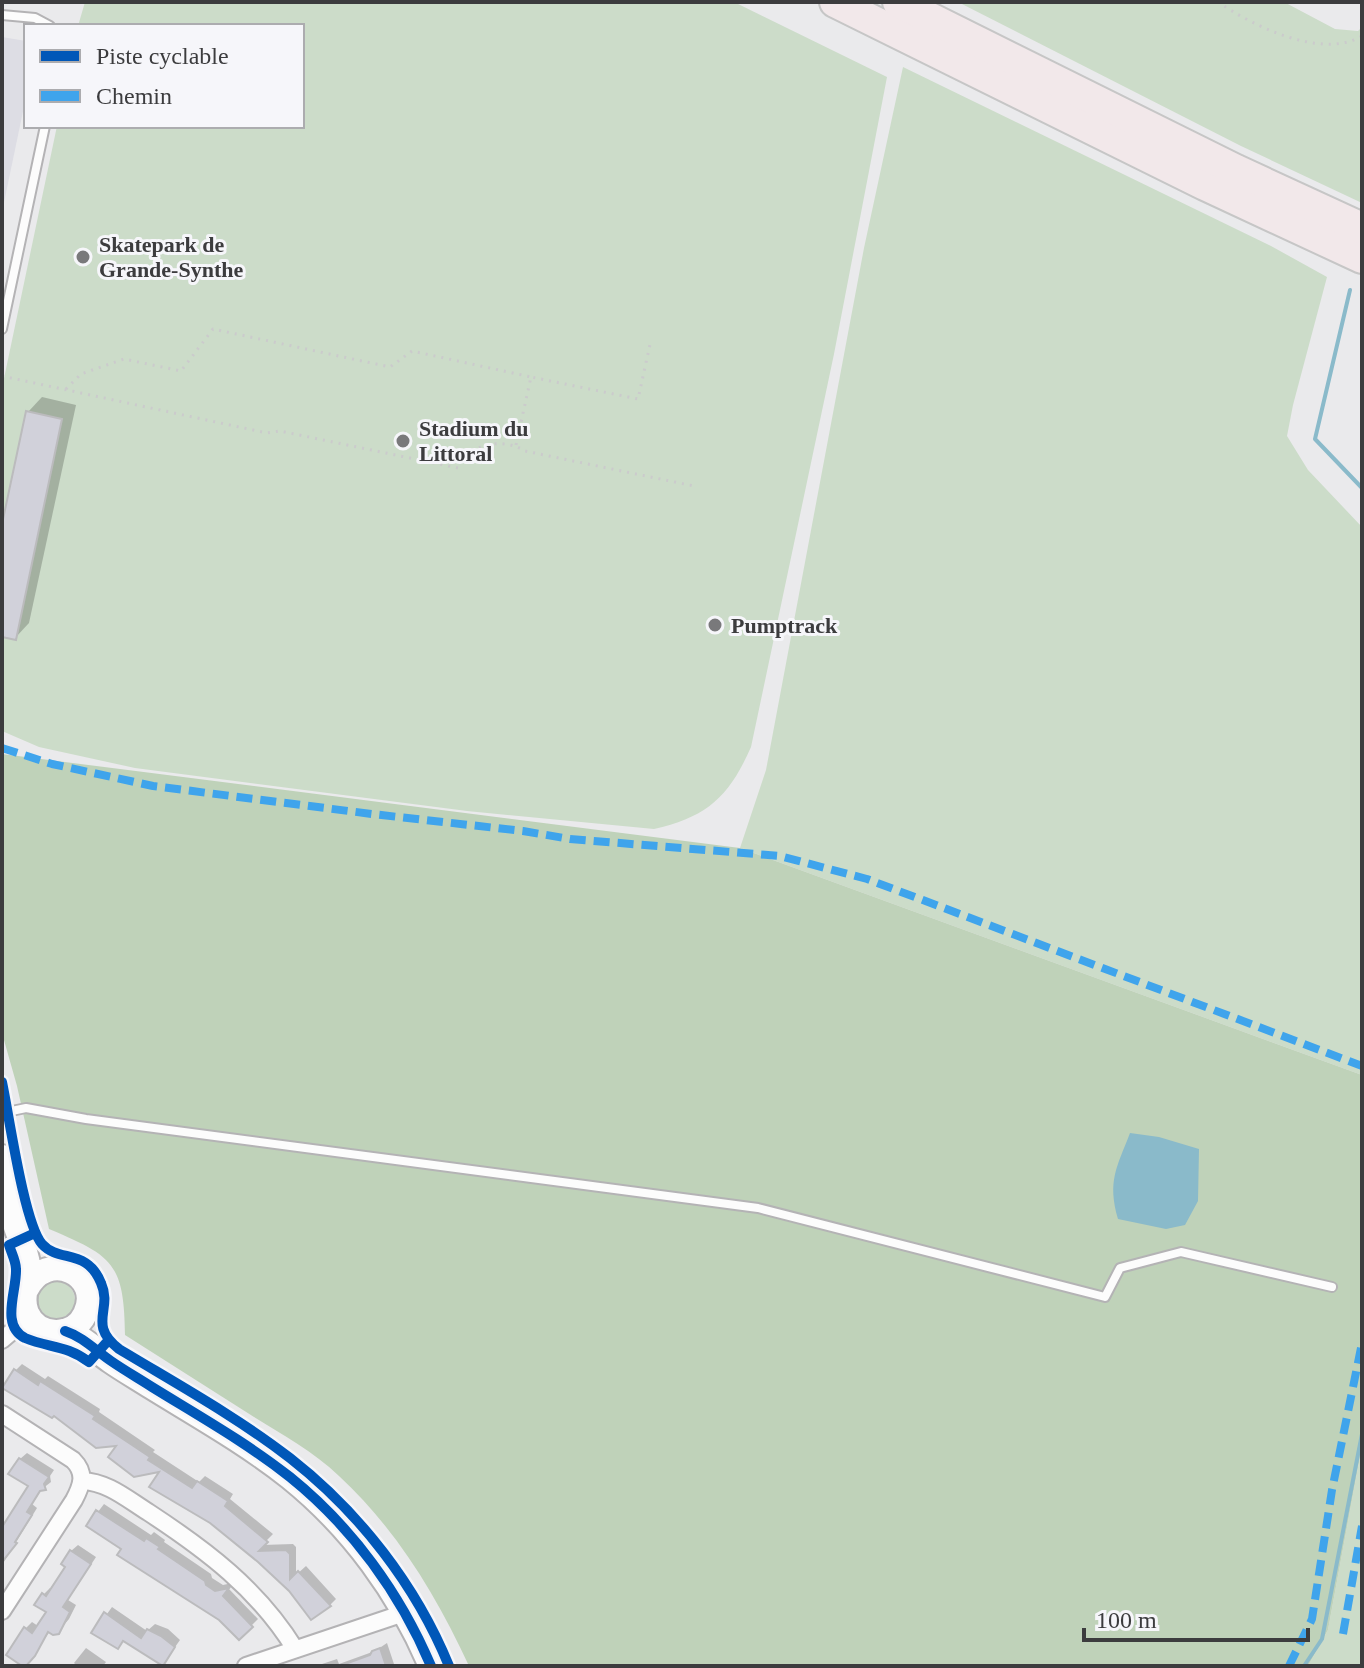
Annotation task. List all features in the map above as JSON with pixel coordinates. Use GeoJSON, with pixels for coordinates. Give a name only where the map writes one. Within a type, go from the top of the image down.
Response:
{"type":"FeatureCollection","features":[{"type":"Feature","properties":{"kind":"highway"},"geometry":{"type":"LineString","coordinates":[[835,2],[1205,185],[1311,220],[1362,228]]}},
{"type":"Feature","properties":{"kind":"highway"},"geometry":{"type":"LineString","coordinates":[[898,2],[1311,220],[1362,261]]}},
{"type":"Feature","properties":{"kind":"highway"},"geometry":{"type":"LineString","coordinates":[[1311,220],[1362,220]]}},
{"type":"Feature","properties":{"kind":"street"},"geometry":{"type":"LineString","coordinates":[[2,1157],[20,1239],[29,1268],[25,1304],[29,1317],[44,1329],[75,1323],[88,1303],[84,1284],[70,1271],[53,1268],[20,1239]]}},
{"type":"Feature","properties":{"kind":"street"},"geometry":{"type":"LineString","coordinates":[[26,1290],[38,1274],[53,1268]]}},
{"type":"Feature","properties":{"kind":"street"},"geometry":{"type":"LineString","coordinates":[[2,1340],[29,1317]]}},
{"type":"Feature","properties":{"kind":"street"},"geometry":{"type":"LineString","coordinates":[[75,1323],[81,1338],[99,1351],[246,1446],[301,1486],[373,1563],[404,1613],[431,1666]]}},
{"type":"Feature","properties":{"kind":"street"},"geometry":{"type":"LineString","coordinates":[[2,1414],[73,1460],[80,1470],[82,1481],[2,1611]]}},
{"type":"Feature","properties":{"kind":"street"},"geometry":{"type":"LineString","coordinates":[[82,1481],[107,1486],[209,1553],[258,1599],[295,1649]]}},
{"type":"Feature","properties":{"kind":"street"},"geometry":{"type":"LineString","coordinates":[[246,1666],[404,1613]]}},
{"type":"Feature","properties":{"kind":"lane"},"geometry":{"type":"LineString","coordinates":[[2,15],[35,18],[46,24]]}},
{"type":"Feature","properties":{"kind":"lane"},"geometry":{"type":"LineString","coordinates":[[2,329],[45,128]]}},
{"type":"Feature","properties":{"kind":"lane"},"geometry":{"type":"LineString","coordinates":[[2,1113],[26,1108],[86,1119],[758,1208],[1105,1297],[1120,1268],[1181,1252],[1332,1287]]}},
{"type":"Feature","properties":{"kind":"path"},"geometry":{"type":"LineString","coordinates":[[1218,2],[1254,22],[1310,43],[1331,46],[1346,44],[1362,36]]}},
{"type":"Feature","properties":{"kind":"path"},"geometry":{"type":"LineString","coordinates":[[66,389],[81,374],[124,359],[181,371],[213,329],[390,367],[412,351],[638,399],[651,340]]}},
{"type":"Feature","properties":{"kind":"path"},"geometry":{"type":"LineString","coordinates":[[2,376],[267,433],[280,431],[458,468],[462,460],[494,443],[516,445],[525,451],[694,486]]}},
{"type":"Feature","properties":{"kind":"path"},"geometry":{"type":"LineString","coordinates":[[516,445],[531,377]]}},
{"type":"Feature","properties":{"kind":"shaded area"},"geometry":{"type":"Polygon","coordinates":[[[2,37],[24,41],[24,107],[2,212],[2,37]]]}},
{"type":"Feature","properties":{"kind":"green space","name":"Stadium du Littoral"},"geometry":{"type":"Polygon","coordinates":[[[85,2],[734,2],[887,77],[834,354],[751,747],[734,779],[714,802],[688,818],[654,829],[467,811],[135,768],[39,747],[2,731],[2,388],[57,128],[304,128],[304,24],[79,24],[85,2]]]}},
{"type":"Feature","properties":{"kind":"green space"},"geometry":{"type":"Polygon","coordinates":[[[958,2],[1284,2],[1335,29],[1358,31],[1362,27],[1362,203],[1241,146],[958,2]]]}},
{"type":"Feature","properties":{"kind":"green space"},"geometry":{"type":"Polygon","coordinates":[[[903,67],[1271,246],[1327,277],[1287,436],[1308,470],[1362,527],[1362,1075],[740,848],[766,770],[864,248],[903,67]]]}},
{"type":"Feature","properties":{"kind":"green space"},"geometry":{"type":"Polygon","coordinates":[[[2,754],[740,848],[1362,1075],[1362,1446],[1328,1630],[1308,1666],[469,1666],[429,1589],[397,1541],[360,1497],[309,1452],[125,1335],[122,1292],[111,1265],[88,1247],[49,1229],[2,1033],[2,754]]]}},
{"type":"Feature","properties":{"kind":"green space"},"geometry":{"type":"Polygon","coordinates":[[[56,1281],[70,1286],[75,1300],[70,1314],[56,1319],[42,1314],[37,1300],[42,1286],[56,1281]]]}},
{"type":"Feature","properties":{"kind":"green space"},"geometry":{"type":"Polygon","coordinates":[[[1362,1446],[1362,1666],[1308,1666],[1328,1630],[1362,1446]]]}},
{"type":"Feature","properties":{"kind":"water"},"geometry":{"type":"Polygon","coordinates":[[[1130,1133],[1159,1137],[1199,1149],[1198,1201],[1185,1225],[1166,1229],[1118,1219],[1114,1184],[1130,1133]]]}},
{"type":"Feature","properties":{"kind":"building"},"geometry":{"type":"Polygon","coordinates":[[[26,411],[62,419],[16,640],[2,637],[2,524],[26,411]]]}},
{"type":"Feature","properties":{"kind":"building"},"geometry":{"type":"Polygon","coordinates":[[[14,1369],[38,1385],[40,1381],[95,1416],[93,1419],[150,1457],[148,1460],[192,1488],[197,1481],[228,1501],[225,1506],[268,1542],[259,1551],[286,1550],[290,1554],[290,1579],[298,1571],[331,1606],[311,1620],[289,1591],[258,1562],[210,1523],[149,1487],[159,1472],[134,1477],[108,1457],[116,1446],[96,1448],[54,1416],[52,1418],[2,1388],[14,1369]]]}},
{"type":"Feature","properties":{"kind":"building"},"geometry":{"type":"Polygon","coordinates":[[[19,1458],[49,1477],[44,1484],[46,1490],[40,1491],[27,1512],[32,1515],[17,1543],[2,1562],[2,1527],[28,1486],[8,1474],[19,1458]]]}},
{"type":"Feature","properties":{"kind":"building"},"geometry":{"type":"Polygon","coordinates":[[[96,1510],[144,1541],[146,1538],[160,1547],[158,1549],[215,1591],[229,1588],[223,1596],[253,1627],[239,1640],[219,1620],[117,1555],[121,1549],[86,1526],[96,1510]]]}},
{"type":"Feature","properties":{"kind":"building"},"geometry":{"type":"Polygon","coordinates":[[[70,1550],[91,1564],[63,1607],[70,1612],[59,1634],[48,1632],[35,1656],[26,1666],[22,1666],[6,1655],[24,1627],[32,1633],[46,1612],[34,1605],[42,1593],[46,1596],[65,1567],[61,1564],[70,1550]]]}},
{"type":"Feature","properties":{"kind":"building"},"geometry":{"type":"Polygon","coordinates":[[[104,1612],[141,1638],[147,1629],[175,1647],[163,1666],[123,1641],[118,1649],[91,1633],[104,1612]]]}},
{"type":"Feature","properties":{"kind":"building"},"geometry":{"type":"Polygon","coordinates":[[[380,1648],[386,1666],[345,1666],[345,1664],[380,1648]]]}},
{"type":"Feature","properties":{"kind":"waterway"},"geometry":{"type":"LineString","coordinates":[[1350,290],[1315,439],[1362,488]]}},
{"type":"Feature","properties":{"kind":"waterway"},"geometry":{"type":"LineString","coordinates":[[1304,1666],[1322,1639],[1362,1434]]}},
{"type":"Feature","properties":{"kind":"marked path"},"geometry":{"type":"LineString","coordinates":[[2,748],[52,764],[153,786],[570,839],[780,856],[867,879],[1362,1066]]}},
{"type":"Feature","properties":{"kind":"marked path"},"geometry":{"type":"LineString","coordinates":[[1289,1666],[1312,1619],[1332,1490],[1362,1343]]}},
{"type":"Feature","properties":{"kind":"marked path"},"geometry":{"type":"LineString","coordinates":[[1343,1634],[1362,1526]]}},
{"type":"Feature","properties":{"kind":"cycle path"},"geometry":{"type":"LineString","coordinates":[[2,1082],[23,1192],[35,1232],[49,1250],[81,1260],[95,1272],[104,1293],[102,1324],[110,1340],[119,1349],[270,1443],[339,1502],[362,1526],[402,1579],[436,1636],[449,1666]]}},
{"type":"Feature","properties":{"kind":"cycle path"},"geometry":{"type":"LineString","coordinates":[[35,1233],[9,1245],[16,1266],[11,1316],[17,1332],[25,1338],[73,1352],[89,1362],[106,1343]]}},
{"type":"Feature","properties":{"kind":"cycle path"},"geometry":{"type":"LineString","coordinates":[[65,1331],[240,1441],[313,1496],[354,1540],[389,1587],[431,1666]]}},
{"type":"Feature","properties":{"kind":"place","name":"Skatepark de Grande-Synthe"},"geometry":{"type":"Point","coordinates":[83,257]}},
{"type":"Feature","properties":{"kind":"place","name":"Stadium du Littoral"},"geometry":{"type":"Point","coordinates":[403,441]}},
{"type":"Feature","properties":{"kind":"place","name":"Pumptrack"},"geometry":{"type":"Point","coordinates":[715,625]}}]}
